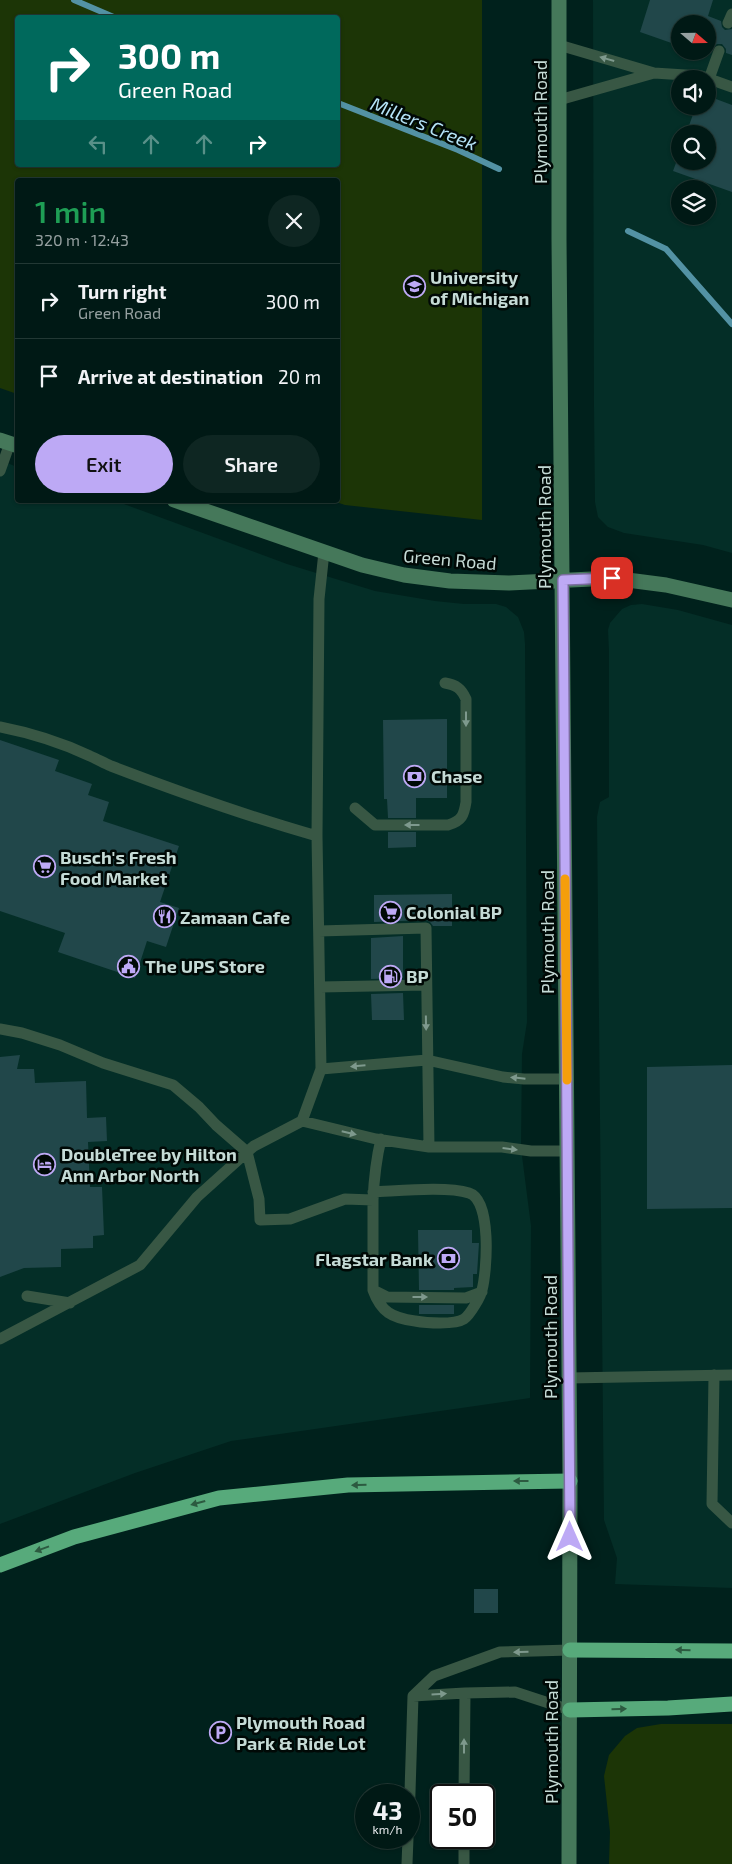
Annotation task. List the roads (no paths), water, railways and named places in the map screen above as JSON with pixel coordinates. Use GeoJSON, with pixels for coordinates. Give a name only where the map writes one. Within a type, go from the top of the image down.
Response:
{"type":"FeatureCollection","features":[{"type":"Feature","properties":{"kind":"highway"},"geometry":{"type":"LineString","coordinates":[[0,1565],[74,1537],[218,1498],[348,1485],[570,1481]]}},
{"type":"Feature","properties":{"kind":"highway"},"geometry":{"type":"LineString","coordinates":[[570,1650],[732,1652]]}},
{"type":"Feature","properties":{"kind":"highway"},"geometry":{"type":"LineString","coordinates":[[570,1710],[668,1708],[732,1704]]}},
{"type":"Feature","properties":{"kind":"main road","name":"Plymouth Road"},"geometry":{"type":"LineString","coordinates":[[558,0],[570,1481],[570,1864]]}},
{"type":"Feature","properties":{"kind":"main road","name":"Green Road"},"geometry":{"type":"LineString","coordinates":[[183,503],[362,565],[404,575],[450,581],[509,582],[612,578],[666,585],[732,600]]}},
{"type":"Feature","properties":{"kind":"lane"},"geometry":{"type":"LineString","coordinates":[[559,45],[654,73],[671,74]]}},
{"type":"Feature","properties":{"kind":"lane"},"geometry":{"type":"LineString","coordinates":[[712,70],[719,51]]}},
{"type":"Feature","properties":{"kind":"lane"},"geometry":{"type":"LineString","coordinates":[[559,100],[654,73]]}},
{"type":"Feature","properties":{"kind":"lane"},"geometry":{"type":"LineString","coordinates":[[716,82],[732,87]]}},
{"type":"Feature","properties":{"kind":"lane"},"geometry":{"type":"LineString","coordinates":[[0,471],[9,443]]}},
{"type":"Feature","properties":{"kind":"lane"},"geometry":{"type":"LineString","coordinates":[[302,1122],[321,1069],[317,836],[319,599],[324,552]]}},
{"type":"Feature","properties":{"kind":"lane"},"geometry":{"type":"LineString","coordinates":[[355,808],[375,825],[448,825],[457,822],[464,813],[466,802],[466,699],[462,690],[454,685],[445,683]]}},
{"type":"Feature","properties":{"kind":"lane"},"geometry":{"type":"LineString","coordinates":[[0,727],[30,733],[108,765],[204,800],[264,821],[317,836]]}},
{"type":"Feature","properties":{"kind":"lane"},"geometry":{"type":"LineString","coordinates":[[319,931],[426,928],[429,1147]]}},
{"type":"Feature","properties":{"kind":"lane"},"geometry":{"type":"LineString","coordinates":[[320,987],[426,986]]}},
{"type":"Feature","properties":{"kind":"lane"},"geometry":{"type":"LineString","coordinates":[[0,1029],[22,1033],[60,1045],[103,1063],[140,1073],[173,1085],[199,1107],[216,1126],[247,1152],[259,1199],[260,1220],[290,1219],[345,1199],[373,1196],[448,1190],[470,1193],[483,1211],[485,1226],[485,1276],[482,1292],[464,1319],[454,1322],[402,1320],[387,1313],[378,1302],[373,1290],[373,1196],[374,1171],[381,1139]]}},
{"type":"Feature","properties":{"kind":"lane"},"geometry":{"type":"LineString","coordinates":[[321,1069],[427,1060],[503,1077],[567,1080]]}},
{"type":"Feature","properties":{"kind":"lane"},"geometry":{"type":"LineString","coordinates":[[0,1338],[140,1265],[197,1197],[247,1152],[254,1146],[302,1122],[429,1147],[567,1151]]}},
{"type":"Feature","properties":{"kind":"lane"},"geometry":{"type":"LineString","coordinates":[[373,1290],[387,1297],[466,1298],[482,1292]]}},
{"type":"Feature","properties":{"kind":"lane"},"geometry":{"type":"LineString","coordinates":[[27,1296],[70,1303]]}},
{"type":"Feature","properties":{"kind":"lane"},"geometry":{"type":"LineString","coordinates":[[714,1375],[712,1504],[732,1523]]}},
{"type":"Feature","properties":{"kind":"lane"},"geometry":{"type":"LineString","coordinates":[[569,1378],[732,1375]]}},
{"type":"Feature","properties":{"kind":"lane"},"geometry":{"type":"LineString","coordinates":[[410,1784],[413,1696],[434,1676],[500,1652],[570,1650]]}},
{"type":"Feature","properties":{"kind":"lane"},"geometry":{"type":"LineString","coordinates":[[413,1696],[515,1692],[570,1710]]}},
{"type":"Feature","properties":{"kind":"lane"},"geometry":{"type":"LineString","coordinates":[[464,1693],[464,1784]]}},
{"type":"Feature","properties":{"kind":"lane"},"geometry":{"type":"LineString","coordinates":[[407,1864],[408,1849]]}},
{"type":"Feature","properties":{"kind":"lane"},"geometry":{"type":"LineString","coordinates":[[464,1849],[464,1864]]}},
{"type":"Feature","properties":{"kind":"waterway","name":"Millers Creek"},"geometry":{"type":"LineString","coordinates":[[74,0],[109,15]]}},
{"type":"Feature","properties":{"kind":"waterway","name":"Millers Creek"},"geometry":{"type":"LineString","coordinates":[[340,104],[458,150],[499,169]]}},
{"type":"Feature","properties":{"kind":"waterway","name":"Millers Creek"},"geometry":{"type":"LineString","coordinates":[[628,231],[666,249],[732,324]]}},
{"type":"Feature","properties":{"kind":"place","name":"University of Michigan"},"geometry":{"type":"Point","coordinates":[414,287]}},
{"type":"Feature","properties":{"kind":"place","name":"Chase"},"geometry":{"type":"Point","coordinates":[415,776]}},
{"type":"Feature","properties":{"kind":"place","name":"Busch's Fresh Food Market"},"geometry":{"type":"Point","coordinates":[44,867]}},
{"type":"Feature","properties":{"kind":"place","name":"Colonial BP"},"geometry":{"type":"Point","coordinates":[390,912]}},
{"type":"Feature","properties":{"kind":"place","name":"Zamaan Cafe"},"geometry":{"type":"Point","coordinates":[164,917]}},
{"type":"Feature","properties":{"kind":"place","name":"The UPS Store"},"geometry":{"type":"Point","coordinates":[129,966]}},
{"type":"Feature","properties":{"kind":"place","name":"BP"},"geometry":{"type":"Point","coordinates":[390,976]}},
{"type":"Feature","properties":{"kind":"place","name":"DoubleTree by Hilton Ann Arbor North"},"geometry":{"type":"Point","coordinates":[45,1164]}},
{"type":"Feature","properties":{"kind":"place","name":"Flagstar Bank"},"geometry":{"type":"Point","coordinates":[449,1259]}},
{"type":"Feature","properties":{"kind":"place","name":"Plymouth Road Park & Ride Lot"},"geometry":{"type":"Point","coordinates":[220,1732]}}]}
